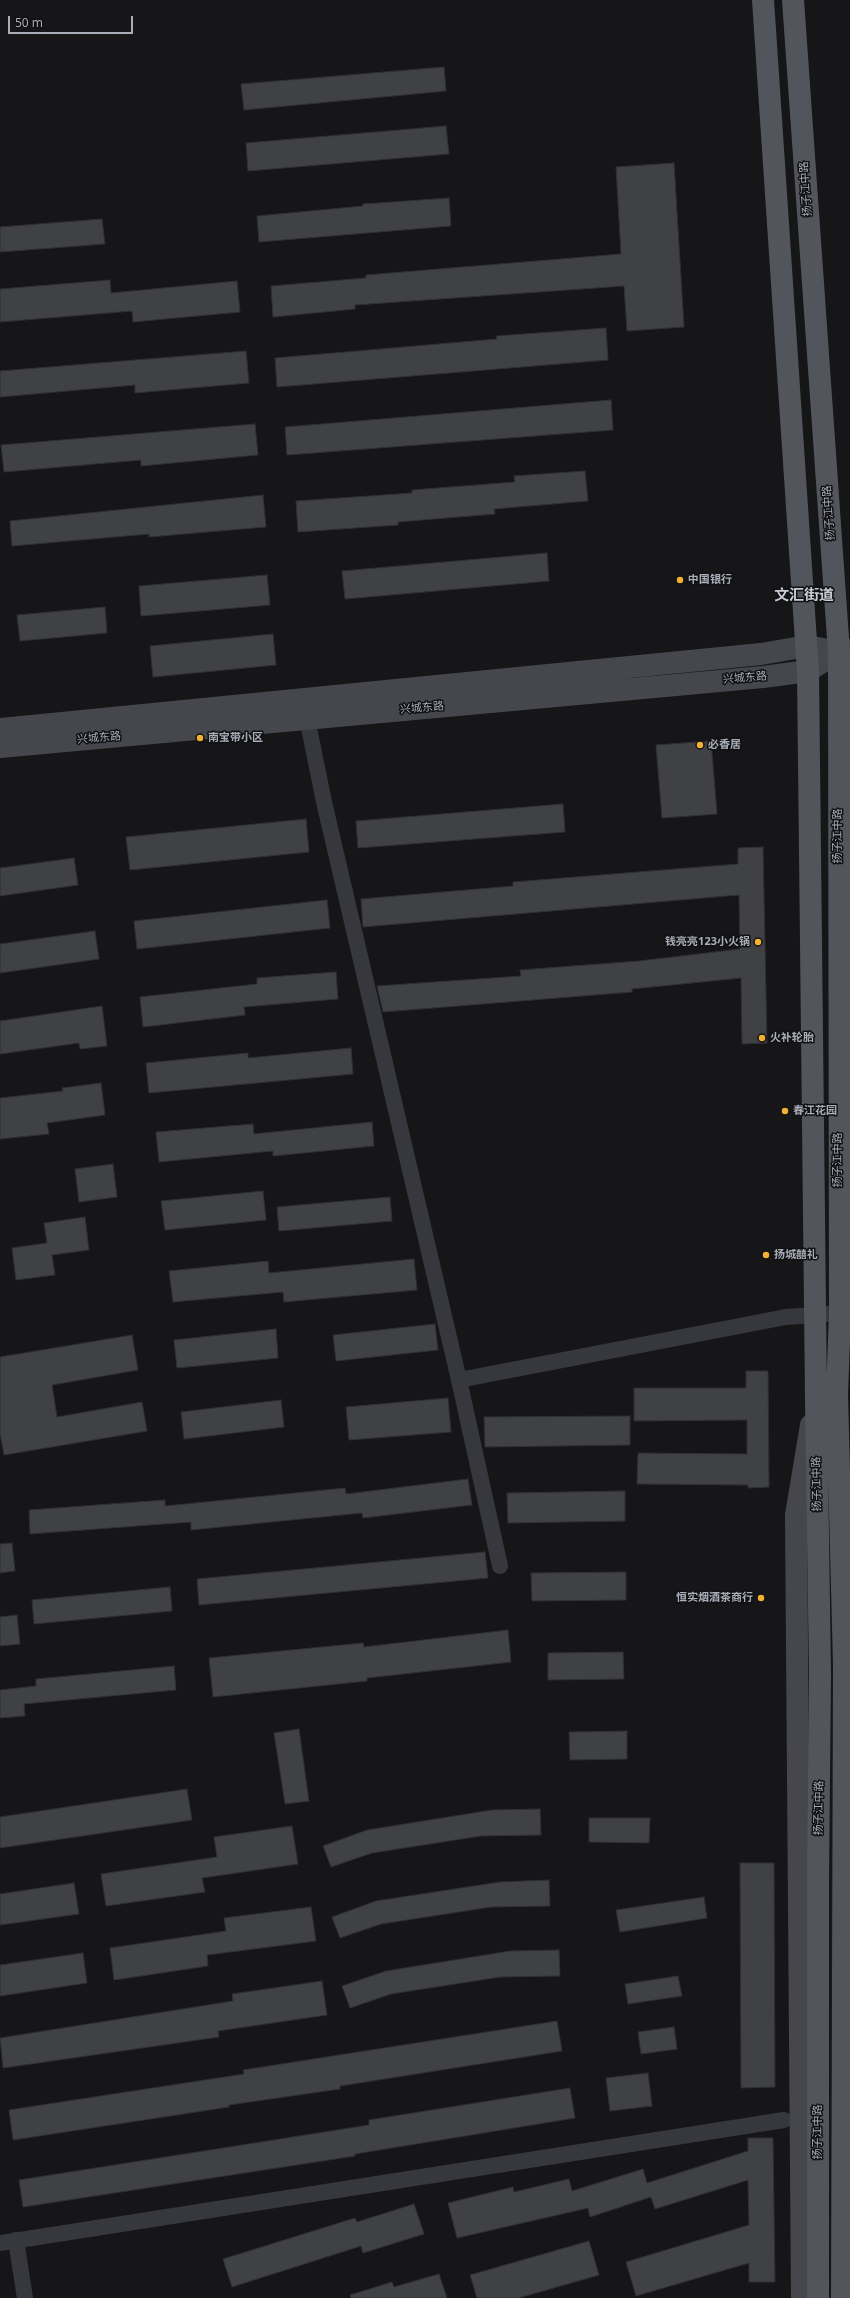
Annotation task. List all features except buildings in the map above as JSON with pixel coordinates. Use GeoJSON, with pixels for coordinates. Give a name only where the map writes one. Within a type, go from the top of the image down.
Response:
{"type":"FeatureCollection","features":[{"type":"Feature","properties":{"kind":"main road","name":"扬子江中路"},"geometry":{"type":"LineString","coordinates":[[763,0],[808,671],[820,1674],[818,1882],[818,2298]]}},
{"type":"Feature","properties":{"kind":"main road","name":"扬子江中路"},"geometry":{"type":"LineString","coordinates":[[792,0],[844,651],[840,1314],[837,1394],[844,1665],[842,2298]]}},
{"type":"Feature","properties":{"kind":"street","name":"兴城东路"},"geometry":{"type":"LineString","coordinates":[[0,729],[761,654],[807,646],[844,651]]}},
{"type":"Feature","properties":{"kind":"street","name":"兴城东路"},"geometry":{"type":"LineString","coordinates":[[0,747],[808,671],[844,651]]}},
{"type":"Feature","properties":{"kind":"street"},"geometry":{"type":"LineString","coordinates":[[307,718],[324,802],[459,1380],[500,1566]]}},
{"type":"Feature","properties":{"kind":"street"},"geometry":{"type":"LineString","coordinates":[[459,1380],[786,1317],[816,1314],[840,1314]]}},
{"type":"Feature","properties":{"kind":"street"},"geometry":{"type":"LineString","coordinates":[[837,1394],[850,1452]]}},
{"type":"Feature","properties":{"kind":"street"},"geometry":{"type":"LineString","coordinates":[[802,2298],[796,1514],[816,1397]]}},
{"type":"Feature","properties":{"kind":"street"},"geometry":{"type":"LineString","coordinates":[[24,2298],[8,2241],[784,2120]]}},
{"type":"Feature","properties":{"kind":"place","name":"中国银行"},"geometry":{"type":"Point","coordinates":[680,580]}},
{"type":"Feature","properties":{"kind":"place","name":"南宝带小区"},"geometry":{"type":"Point","coordinates":[200,738]}},
{"type":"Feature","properties":{"kind":"place","name":"必香居"},"geometry":{"type":"Point","coordinates":[700,745]}},
{"type":"Feature","properties":{"kind":"place","name":"钱亮亮123小火锅"},"geometry":{"type":"Point","coordinates":[758,942]}},
{"type":"Feature","properties":{"kind":"place","name":"火补轮胎"},"geometry":{"type":"Point","coordinates":[762,1038]}},
{"type":"Feature","properties":{"kind":"place","name":"春江花园"},"geometry":{"type":"Point","coordinates":[785,1111]}},
{"type":"Feature","properties":{"kind":"place","name":"扬城囍礼"},"geometry":{"type":"Point","coordinates":[766,1255]}},
{"type":"Feature","properties":{"kind":"place","name":"恒实烟酒茶商行"},"geometry":{"type":"Point","coordinates":[761,1598]}},
{"type":"Feature","properties":{"kind":"district","name":"文汇街道"},"geometry":{"type":"Point","coordinates":[804,596]}}]}
